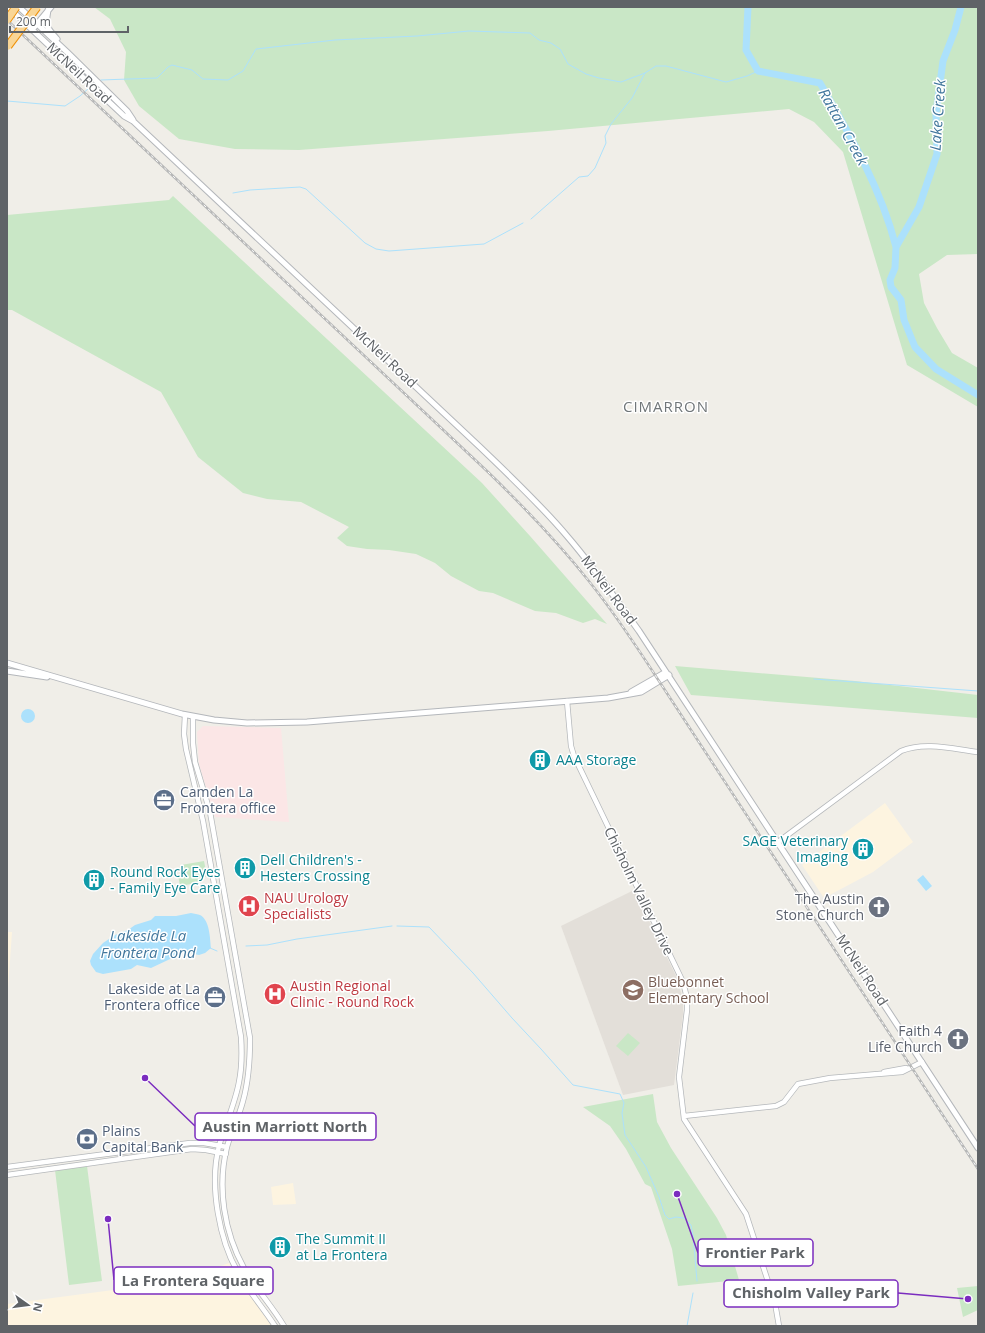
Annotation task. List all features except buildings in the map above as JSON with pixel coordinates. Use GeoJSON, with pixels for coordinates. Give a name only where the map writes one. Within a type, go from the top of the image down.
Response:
{"type":"FeatureCollection","features":[{"type":"Feature","properties":{"kind":"highway"},"geometry":{"type":"LineString","coordinates":[[7,20],[16,7]]}},
{"type":"Feature","properties":{"kind":"highway"},"geometry":{"type":"LineString","coordinates":[[8,46],[37,7]]}},
{"type":"Feature","properties":{"kind":"main road","name":"McNeil Road"},"geometry":{"type":"LineString","coordinates":[[8,7],[124,116],[133,121],[481,448],[542,509],[590,563],[668,673],[978,1148]]}},
{"type":"Feature","properties":{"kind":"main road","name":"McNeil Road"},"geometry":{"type":"LineString","coordinates":[[19,7],[127,111],[133,121]]}},
{"type":"Feature","properties":{"kind":"main road"},"geometry":{"type":"LineString","coordinates":[[32,30],[49,9]]}},
{"type":"Feature","properties":{"kind":"main road"},"geometry":{"type":"LineString","coordinates":[[49,9],[46,20],[47,28],[65,47],[67,52]]}},
{"type":"Feature","properties":{"kind":"main road"},"geometry":{"type":"LineString","coordinates":[[7,663],[192,717],[262,723],[307,722],[608,698],[627,694],[668,673]]}},
{"type":"Feature","properties":{"kind":"main road"},"geometry":{"type":"LineString","coordinates":[[7,671],[26,675],[56,678]]}},
{"type":"Feature","properties":{"kind":"street","name":"Chisholm Valley Drive"},"geometry":{"type":"LineString","coordinates":[[567,701],[571,746],[574,756],[683,982],[688,1010],[679,1077],[684,1116],[687,1124],[742,1208],[748,1220],[775,1303],[779,1326]]}},
{"type":"Feature","properties":{"kind":"street"},"geometry":{"type":"LineString","coordinates":[[185,715],[184,734],[189,764],[203,821],[241,1036],[242,1055],[239,1083],[218,1152],[216,1168],[216,1201],[226,1243],[234,1265],[240,1277],[275,1326]]}},
{"type":"Feature","properties":{"kind":"street"},"geometry":{"type":"LineString","coordinates":[[192,717],[195,762],[211,821],[250,1038],[250,1061],[245,1092],[227,1147],[224,1168],[224,1206],[228,1228],[244,1268],[284,1326]]}},
{"type":"Feature","properties":{"kind":"street"},"geometry":{"type":"LineString","coordinates":[[778,842],[901,751],[914,747],[927,746],[978,752]]}},
{"type":"Feature","properties":{"kind":"street"},"geometry":{"type":"LineString","coordinates":[[189,764],[192,768],[196,784],[203,790]]}},
{"type":"Feature","properties":{"kind":"street"},"geometry":{"type":"LineString","coordinates":[[684,1116],[776,1106],[784,1102],[798,1084],[818,1080],[905,1071],[922,1062]]}},
{"type":"Feature","properties":{"kind":"street"},"geometry":{"type":"LineString","coordinates":[[7,1167],[190,1143],[204,1143],[227,1147]]}},
{"type":"Feature","properties":{"kind":"street"},"geometry":{"type":"LineString","coordinates":[[7,1175],[192,1149],[226,1154]]}},
{"type":"Feature","properties":{"kind":"shaded area"},"geometry":{"type":"Polygon","coordinates":[[[203,726],[281,728],[289,822],[215,817],[199,764],[197,732],[203,726]]]}},
{"type":"Feature","properties":{"kind":"shaded area"},"geometry":{"type":"Polygon","coordinates":[[[885,803],[913,842],[873,872],[824,898],[802,865],[885,803]]]}},
{"type":"Feature","properties":{"kind":"shaded area","name":"Bluebonnet Elementary School"},"geometry":{"type":"Polygon","coordinates":[[[634,890],[678,980],[683,1001],[683,1014],[674,1085],[623,1095],[561,926],[634,890]]]}},
{"type":"Feature","properties":{"kind":"shaded area"},"geometry":{"type":"Polygon","coordinates":[[[7,932],[12,932],[7,1003],[7,932]]]}},
{"type":"Feature","properties":{"kind":"shaded area"},"geometry":{"type":"Polygon","coordinates":[[[293,1183],[296,1204],[273,1205],[271,1187],[293,1183]]]}},
{"type":"Feature","properties":{"kind":"shaded area"},"geometry":{"type":"Polygon","coordinates":[[[229,1263],[272,1326],[7,1326],[7,1304],[151,1285],[194,1276],[229,1263]]]}},
{"type":"Feature","properties":{"kind":"green space"},"geometry":{"type":"Polygon","coordinates":[[[94,7],[978,7],[978,254],[947,255],[919,274],[924,303],[952,353],[978,368],[978,407],[907,365],[843,152],[814,122],[789,109],[548,131],[299,150],[235,149],[179,139],[139,106],[124,80],[126,52],[110,19],[94,7]]]}},
{"type":"Feature","properties":{"kind":"green space"},"geometry":{"type":"Polygon","coordinates":[[[173,196],[482,483],[607,624],[595,619],[583,623],[556,613],[535,611],[493,593],[479,591],[451,576],[435,563],[416,554],[347,546],[337,538],[349,527],[301,502],[267,499],[243,493],[198,457],[161,392],[12,310],[7,310],[7,215],[169,200],[173,196]]]}},
{"type":"Feature","properties":{"kind":"green space"},"geometry":{"type":"Polygon","coordinates":[[[675,666],[855,681],[978,695],[978,718],[691,695],[675,666]]]}},
{"type":"Feature","properties":{"kind":"green space"},"geometry":{"type":"Polygon","coordinates":[[[204,861],[207,876],[203,878],[202,882],[180,886],[178,875],[182,874],[181,865],[204,861]]]}},
{"type":"Feature","properties":{"kind":"green space"},"geometry":{"type":"Polygon","coordinates":[[[628,1033],[640,1043],[628,1056],[616,1046],[628,1033]]]}},
{"type":"Feature","properties":{"kind":"green space"},"geometry":{"type":"Polygon","coordinates":[[[653,1094],[657,1122],[671,1148],[717,1218],[726,1235],[739,1280],[678,1286],[672,1249],[651,1187],[645,1184],[626,1149],[610,1126],[583,1107],[653,1094]]]}},
{"type":"Feature","properties":{"kind":"green space"},"geometry":{"type":"Polygon","coordinates":[[[87,1166],[102,1281],[69,1285],[55,1170],[87,1166]]]}},
{"type":"Feature","properties":{"kind":"green space"},"geometry":{"type":"Polygon","coordinates":[[[978,1286],[978,1310],[963,1317],[957,1288],[978,1286]]]}},
{"type":"Feature","properties":{"kind":"water"},"geometry":{"type":"Polygon","coordinates":[[[25,709],[31,709],[35,713],[35,719],[31,723],[25,723],[21,719],[21,713],[25,709]]]}},
{"type":"Feature","properties":{"kind":"water"},"geometry":{"type":"Polygon","coordinates":[[[923,875],[932,886],[926,891],[917,880],[923,875]]]}},
{"type":"Feature","properties":{"kind":"water","name":"Lakeside La Frontera Pond"},"geometry":{"type":"Polygon","coordinates":[[[191,913],[203,917],[208,925],[211,948],[205,953],[199,955],[185,952],[151,968],[137,965],[131,969],[103,974],[96,972],[91,965],[90,961],[93,954],[103,943],[115,935],[128,930],[135,925],[151,920],[155,916],[176,916],[191,913]]]}},
{"type":"Feature","properties":{"kind":"waterway","name":"Rattan Creek"},"geometry":{"type":"LineString","coordinates":[[748,7],[746,50],[758,71],[820,83],[864,162],[890,225],[896,247]]}},
{"type":"Feature","properties":{"kind":"waterway","name":"Lake Creek"},"geometry":{"type":"LineString","coordinates":[[961,7],[955,30],[943,61],[936,113],[937,154],[919,207],[896,247],[895,268],[890,280],[891,287],[901,300],[904,320],[915,347],[936,369],[978,395]]}},
{"type":"Feature","properties":{"kind":"waterway"},"geometry":{"type":"LineString","coordinates":[[101,80],[157,78],[172,65],[192,70],[203,79],[228,80],[243,71],[256,49],[335,40],[417,36],[469,31],[530,33],[539,40],[551,43],[560,49],[568,64],[586,74],[621,82],[645,73],[656,66],[666,66],[726,82],[758,71]]}},
{"type":"Feature","properties":{"kind":"waterway"},"geometry":{"type":"LineString","coordinates":[[531,219],[579,177],[588,176],[595,168],[606,143],[605,136],[611,124],[632,98],[645,73]]}},
{"type":"Feature","properties":{"kind":"waterway"},"geometry":{"type":"LineString","coordinates":[[7,101],[65,106],[89,88]]}},
{"type":"Feature","properties":{"kind":"waterway"},"geometry":{"type":"LineString","coordinates":[[233,193],[250,190],[300,187],[306,189],[365,243],[376,249],[389,251],[484,244],[523,223]]}},
{"type":"Feature","properties":{"kind":"waterway"},"geometry":{"type":"LineString","coordinates":[[814,679],[978,691]]}},
{"type":"Feature","properties":{"kind":"waterway"},"geometry":{"type":"LineString","coordinates":[[246,946],[267,945],[297,939],[392,926]]}},
{"type":"Feature","properties":{"kind":"waterway"},"geometry":{"type":"LineString","coordinates":[[397,926],[429,927],[473,973],[573,1085],[620,1094],[624,1103],[622,1113],[625,1135],[646,1167],[665,1215],[669,1219],[676,1217],[684,1218],[691,1225],[697,1281]]}},
{"type":"Feature","properties":{"kind":"waterway"},"geometry":{"type":"LineString","coordinates":[[210,948],[217,951]]}},
{"type":"Feature","properties":{"kind":"waterway"},"geometry":{"type":"LineString","coordinates":[[687,1326],[693,1293]]}},
{"type":"Feature","properties":{"kind":"railway"},"geometry":{"type":"LineString","coordinates":[[7,20],[488,472],[540,524],[564,551],[624,628],[978,1169]]}},
{"type":"Feature","properties":{"kind":"place","name":"AAA Storage"},"geometry":{"type":"Point","coordinates":[540,760]}},
{"type":"Feature","properties":{"kind":"place","name":"Camden La Frontera office"},"geometry":{"type":"Point","coordinates":[164,800]}},
{"type":"Feature","properties":{"kind":"place","name":"SAGE Veterinary Imaging"},"geometry":{"type":"Point","coordinates":[863,849]}},
{"type":"Feature","properties":{"kind":"place","name":"Dell Children's - Hesters Crossing"},"geometry":{"type":"Point","coordinates":[245,868]}},
{"type":"Feature","properties":{"kind":"place","name":"Round Rock Eyes - Family Eye Care"},"geometry":{"type":"Point","coordinates":[94,880]}},
{"type":"Feature","properties":{"kind":"place","name":"NAU Urology Specialists"},"geometry":{"type":"Point","coordinates":[249,906]}},
{"type":"Feature","properties":{"kind":"place","name":"The Austin Stone Church"},"geometry":{"type":"Point","coordinates":[879,907]}},
{"type":"Feature","properties":{"kind":"place","name":"Bluebonnet Elementary School"},"geometry":{"type":"Point","coordinates":[633,990]}},
{"type":"Feature","properties":{"kind":"place","name":"Austin Regional Clinic - Round Rock"},"geometry":{"type":"Point","coordinates":[275,994]}},
{"type":"Feature","properties":{"kind":"place","name":"Lakeside at La Frontera office"},"geometry":{"type":"Point","coordinates":[215,997]}},
{"type":"Feature","properties":{"kind":"place","name":"Faith 4 Life Church"},"geometry":{"type":"Point","coordinates":[958,1039]}},
{"type":"Feature","properties":{"kind":"place","name":"Austin Marriott North"},"geometry":{"type":"Point","coordinates":[145,1078]}},
{"type":"Feature","properties":{"kind":"place","name":"Plains Capital Bank"},"geometry":{"type":"Point","coordinates":[87,1139]}},
{"type":"Feature","properties":{"kind":"place","name":"Frontier Park"},"geometry":{"type":"Point","coordinates":[677,1194]}},
{"type":"Feature","properties":{"kind":"place","name":"La Frontera Square"},"geometry":{"type":"Point","coordinates":[108,1219]}},
{"type":"Feature","properties":{"kind":"place","name":"The Summit II at La Frontera"},"geometry":{"type":"Point","coordinates":[280,1247]}},
{"type":"Feature","properties":{"kind":"place","name":"Chisholm Valley Park"},"geometry":{"type":"Point","coordinates":[968,1299]}},
{"type":"Feature","properties":{"kind":"district","name":"CIMARRON"},"geometry":{"type":"Point","coordinates":[666,407]}}]}
